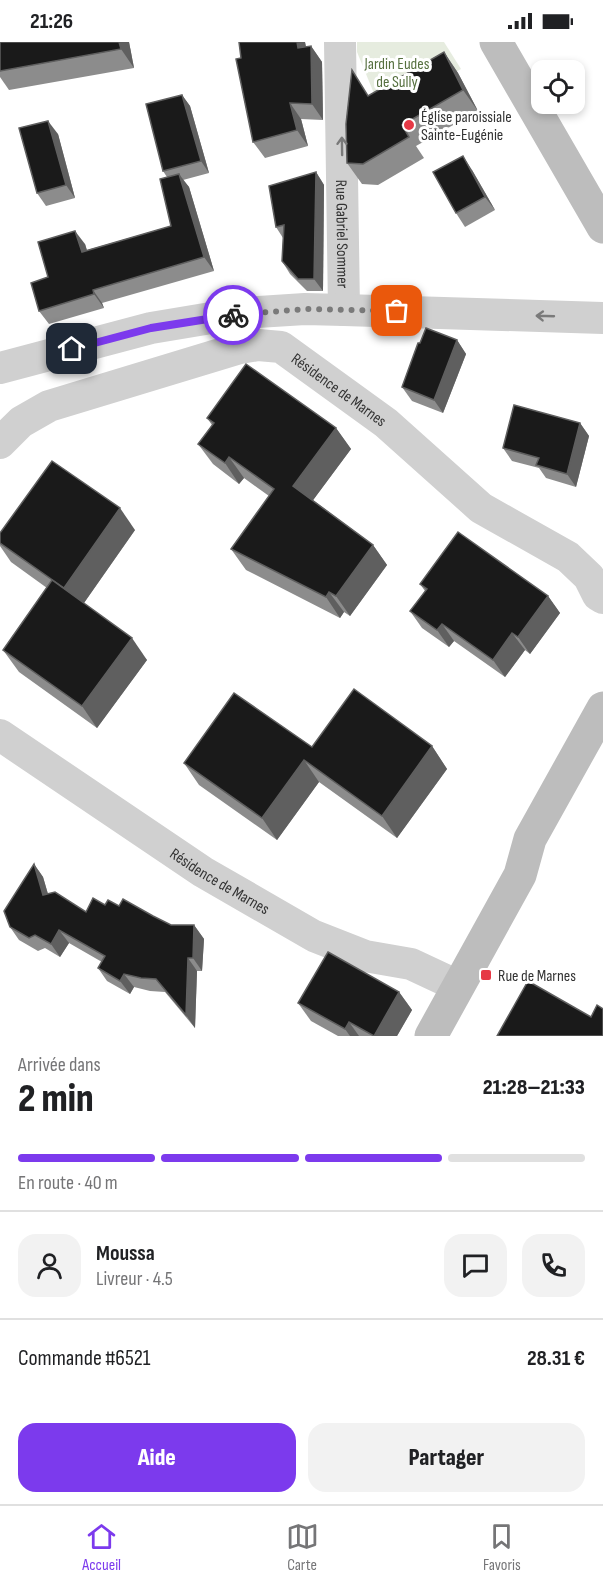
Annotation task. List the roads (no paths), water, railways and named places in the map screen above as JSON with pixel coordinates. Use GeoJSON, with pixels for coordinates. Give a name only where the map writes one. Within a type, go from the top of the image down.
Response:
{"type":"FeatureCollection","features":[{"type":"Feature","properties":{"kind":"main road"},"geometry":{"type":"LineString","coordinates":[[496,42],[603,227]]}},
{"type":"Feature","properties":{"kind":"main road"},"geometry":{"type":"LineString","coordinates":[[431,1036],[519,875],[530,839],[603,708]]}},
{"type":"Feature","properties":{"kind":"main road"},"geometry":{"type":"LineString","coordinates":[[519,875],[546,845],[603,746]]}},
{"type":"Feature","properties":{"kind":"street","name":"Rue Gabriel Sommer"},"geometry":{"type":"LineString","coordinates":[[340,42],[344,310],[603,318]]}},
{"type":"Feature","properties":{"kind":"street"},"geometry":{"type":"LineString","coordinates":[[0,368],[151,328],[241,313],[306,309],[344,310]]}},
{"type":"Feature","properties":{"kind":"street","name":"Résidence de Marnes"},"geometry":{"type":"LineString","coordinates":[[0,444],[21,422],[49,406],[240,348],[258,345],[281,347],[386,423],[481,508],[568,557],[589,577],[598,595],[603,598]]}},
{"type":"Feature","properties":{"kind":"street","name":"Résidence de Marnes"},"geometry":{"type":"LineString","coordinates":[[0,735],[203,872],[314,936],[365,957],[411,964],[458,986]]}},
{"type":"Feature","properties":{"kind":"place","name":"Église paroissiale Sainte-Eugénie"},"geometry":{"type":"Point","coordinates":[409,125]}},
{"type":"Feature","properties":{"kind":"place","name":"Rue de Marnes"},"geometry":{"type":"Point","coordinates":[486,975]}},
{"type":"Feature","properties":{"kind":"park label","name":"Jardin Eudes de Sully"},"geometry":{"type":"Point","coordinates":[397,72]}}]}
